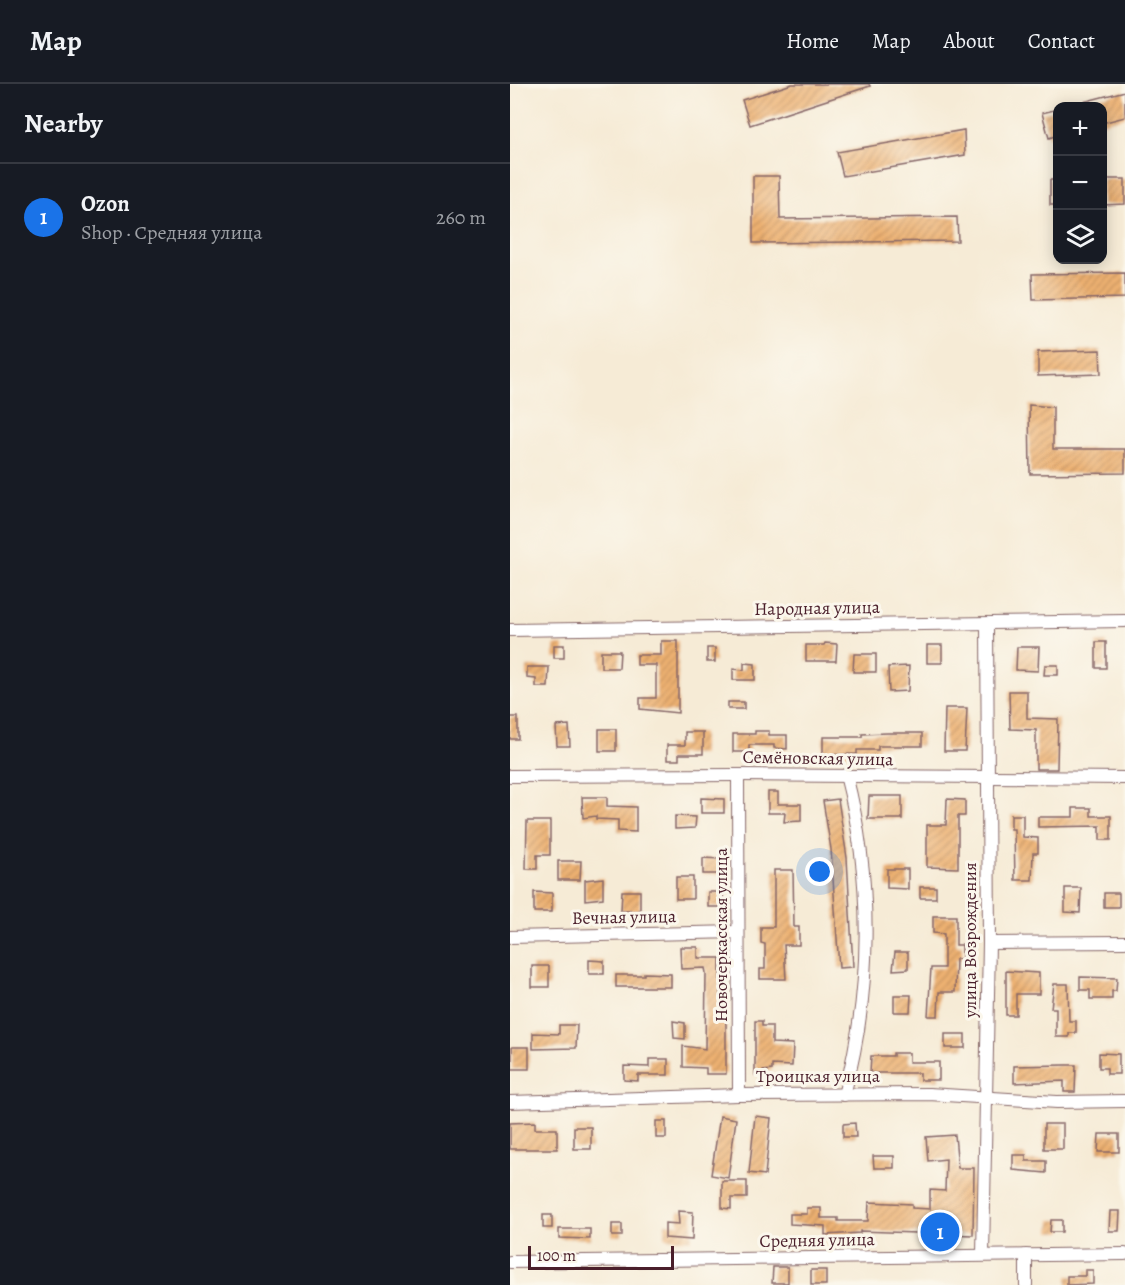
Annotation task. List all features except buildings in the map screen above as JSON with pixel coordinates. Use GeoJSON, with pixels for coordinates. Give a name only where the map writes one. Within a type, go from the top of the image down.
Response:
{"type":"FeatureCollection","features":[{"type":"Feature","properties":{"kind":"street","name":"Народная улица"},"geometry":{"type":"LineString","coordinates":[[510,630],[1125,621]]}},
{"type":"Feature","properties":{"kind":"street","name":"улица Возрождения"},"geometry":{"type":"LineString","coordinates":[[983,1255],[989,943],[987,624]]}},
{"type":"Feature","properties":{"kind":"street","name":"Новочеркасская улица"},"geometry":{"type":"LineString","coordinates":[[738,775],[739,1095]]}},
{"type":"Feature","properties":{"kind":"street","name":"Семёновская улица"},"geometry":{"type":"LineString","coordinates":[[510,776],[846,775],[987,779],[1125,778]]}},
{"type":"Feature","properties":{"kind":"street"},"geometry":{"type":"LineString","coordinates":[[844,1095],[856,1049],[865,928],[862,859],[854,806],[846,775]]}},
{"type":"Feature","properties":{"kind":"street","name":"Вечная улица"},"geometry":{"type":"LineString","coordinates":[[510,938],[738,932]]}},
{"type":"Feature","properties":{"kind":"street"},"geometry":{"type":"LineString","coordinates":[[989,943],[1125,942]]}},
{"type":"Feature","properties":{"kind":"street","name":"Троицкая улица"},"geometry":{"type":"LineString","coordinates":[[510,1102],[739,1095],[929,1094],[987,1099],[1125,1101]]}},
{"type":"Feature","properties":{"kind":"street","name":"Средняя улица"},"geometry":{"type":"LineString","coordinates":[[510,1262],[1125,1254]]}},
{"type":"Feature","properties":{"kind":"street"},"geometry":{"type":"LineString","coordinates":[[1026,1255],[1026,1285]]}},
{"type":"Feature","properties":{"kind":"place","name":"Ozon"},"geometry":{"type":"Point","coordinates":[940,1232]}}]}
